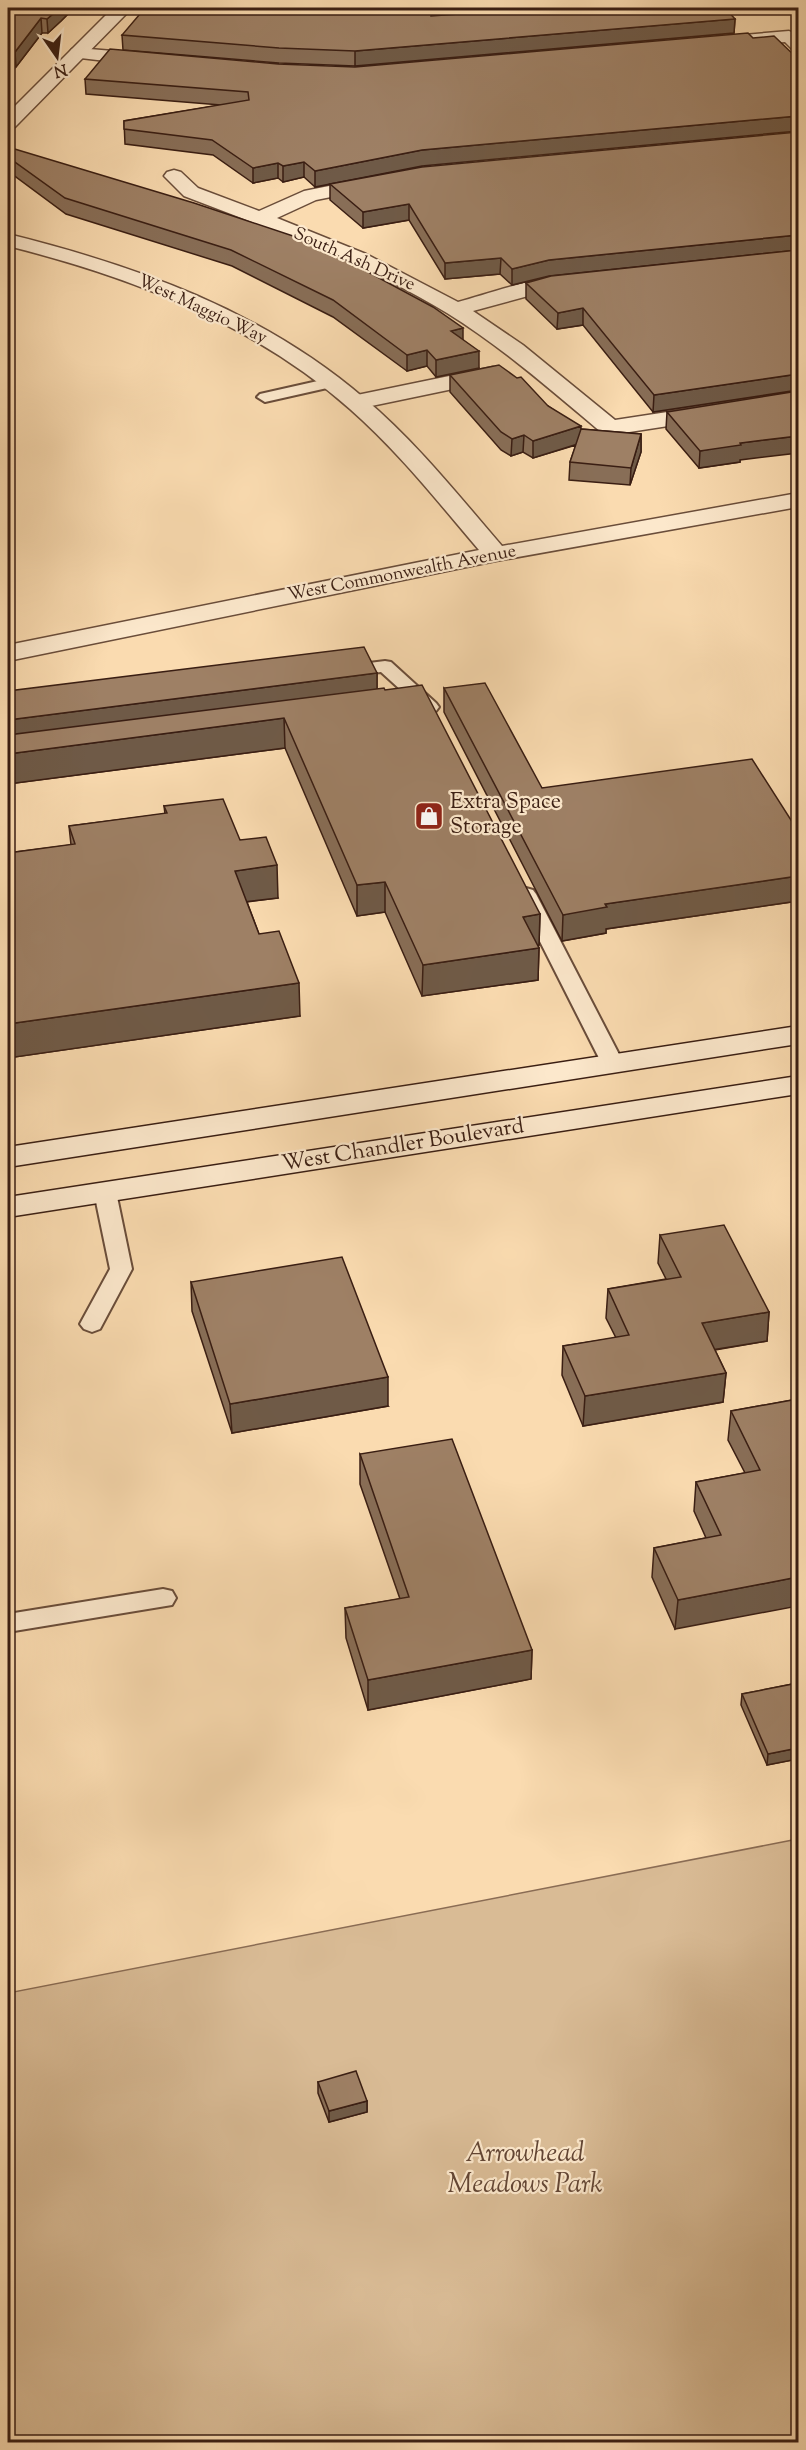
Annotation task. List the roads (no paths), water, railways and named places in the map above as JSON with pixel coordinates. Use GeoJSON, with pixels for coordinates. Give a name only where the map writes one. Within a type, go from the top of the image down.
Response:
{"type":"FeatureCollection","features":[{"type":"Feature","properties":{"kind":"street"},"geometry":{"type":"LineString","coordinates":[[8,123],[123,8]]}},
{"type":"Feature","properties":{"kind":"street"},"geometry":{"type":"LineString","coordinates":[[718,42],[794,41]]}},
{"type":"Feature","properties":{"kind":"street"},"geometry":{"type":"LineString","coordinates":[[78,53],[164,61]]}},
{"type":"Feature","properties":{"kind":"street","name":"South Ash Drive"},"geometry":{"type":"LineString","coordinates":[[174,176],[191,192],[390,272],[455,309],[534,365],[610,428],[798,399]]}},
{"type":"Feature","properties":{"kind":"street"},"geometry":{"type":"LineString","coordinates":[[259,218],[311,195],[389,180]]}},
{"type":"Feature","properties":{"kind":"street","name":"West Maggio Way"},"geometry":{"type":"LineString","coordinates":[[8,240],[103,267],[171,292],[246,327],[287,351],[357,402],[440,488],[496,554]]}},
{"type":"Feature","properties":{"kind":"street"},"geometry":{"type":"LineString","coordinates":[[455,309],[549,284],[585,280]]}},
{"type":"Feature","properties":{"kind":"street"},"geometry":{"type":"LineString","coordinates":[[357,402],[534,365]]}},
{"type":"Feature","properties":{"kind":"street","name":"West Commonwealth Avenue"},"geometry":{"type":"LineString","coordinates":[[8,653],[496,554],[798,500]]}},
{"type":"Feature","properties":{"kind":"street"},"geometry":{"type":"LineString","coordinates":[[8,1157],[798,1035]]}},
{"type":"Feature","properties":{"kind":"street","name":"West Chandler Boulevard"},"geometry":{"type":"LineString","coordinates":[[8,1207],[798,1085]]}},
{"type":"Feature","properties":{"kind":"lane"},"geometry":{"type":"LineString","coordinates":[[265,397],[331,383]]}},
{"type":"Feature","properties":{"kind":"lane"},"geometry":{"type":"LineString","coordinates":[[326,673],[385,666],[428,704],[439,725]]}},
{"type":"Feature","properties":{"kind":"lane"},"geometry":{"type":"LineString","coordinates":[[405,707],[428,704]]}},
{"type":"Feature","properties":{"kind":"lane"},"geometry":{"type":"LineString","coordinates":[[516,874],[613,1064]]}},
{"type":"Feature","properties":{"kind":"lane"},"geometry":{"type":"LineString","coordinates":[[92,1324],[121,1269],[105,1192]]}},
{"type":"Feature","properties":{"kind":"lane"},"geometry":{"type":"LineString","coordinates":[[8,1623],[163,1598]]}},
{"type":"Feature","properties":{"kind":"place","name":"Extra Space Storage"},"geometry":{"type":"Point","coordinates":[429,816]}},
{"type":"Feature","properties":{"kind":"park label","name":"Arrowhead Meadows Park"},"geometry":{"type":"Point","coordinates":[525,2170]}}]}
